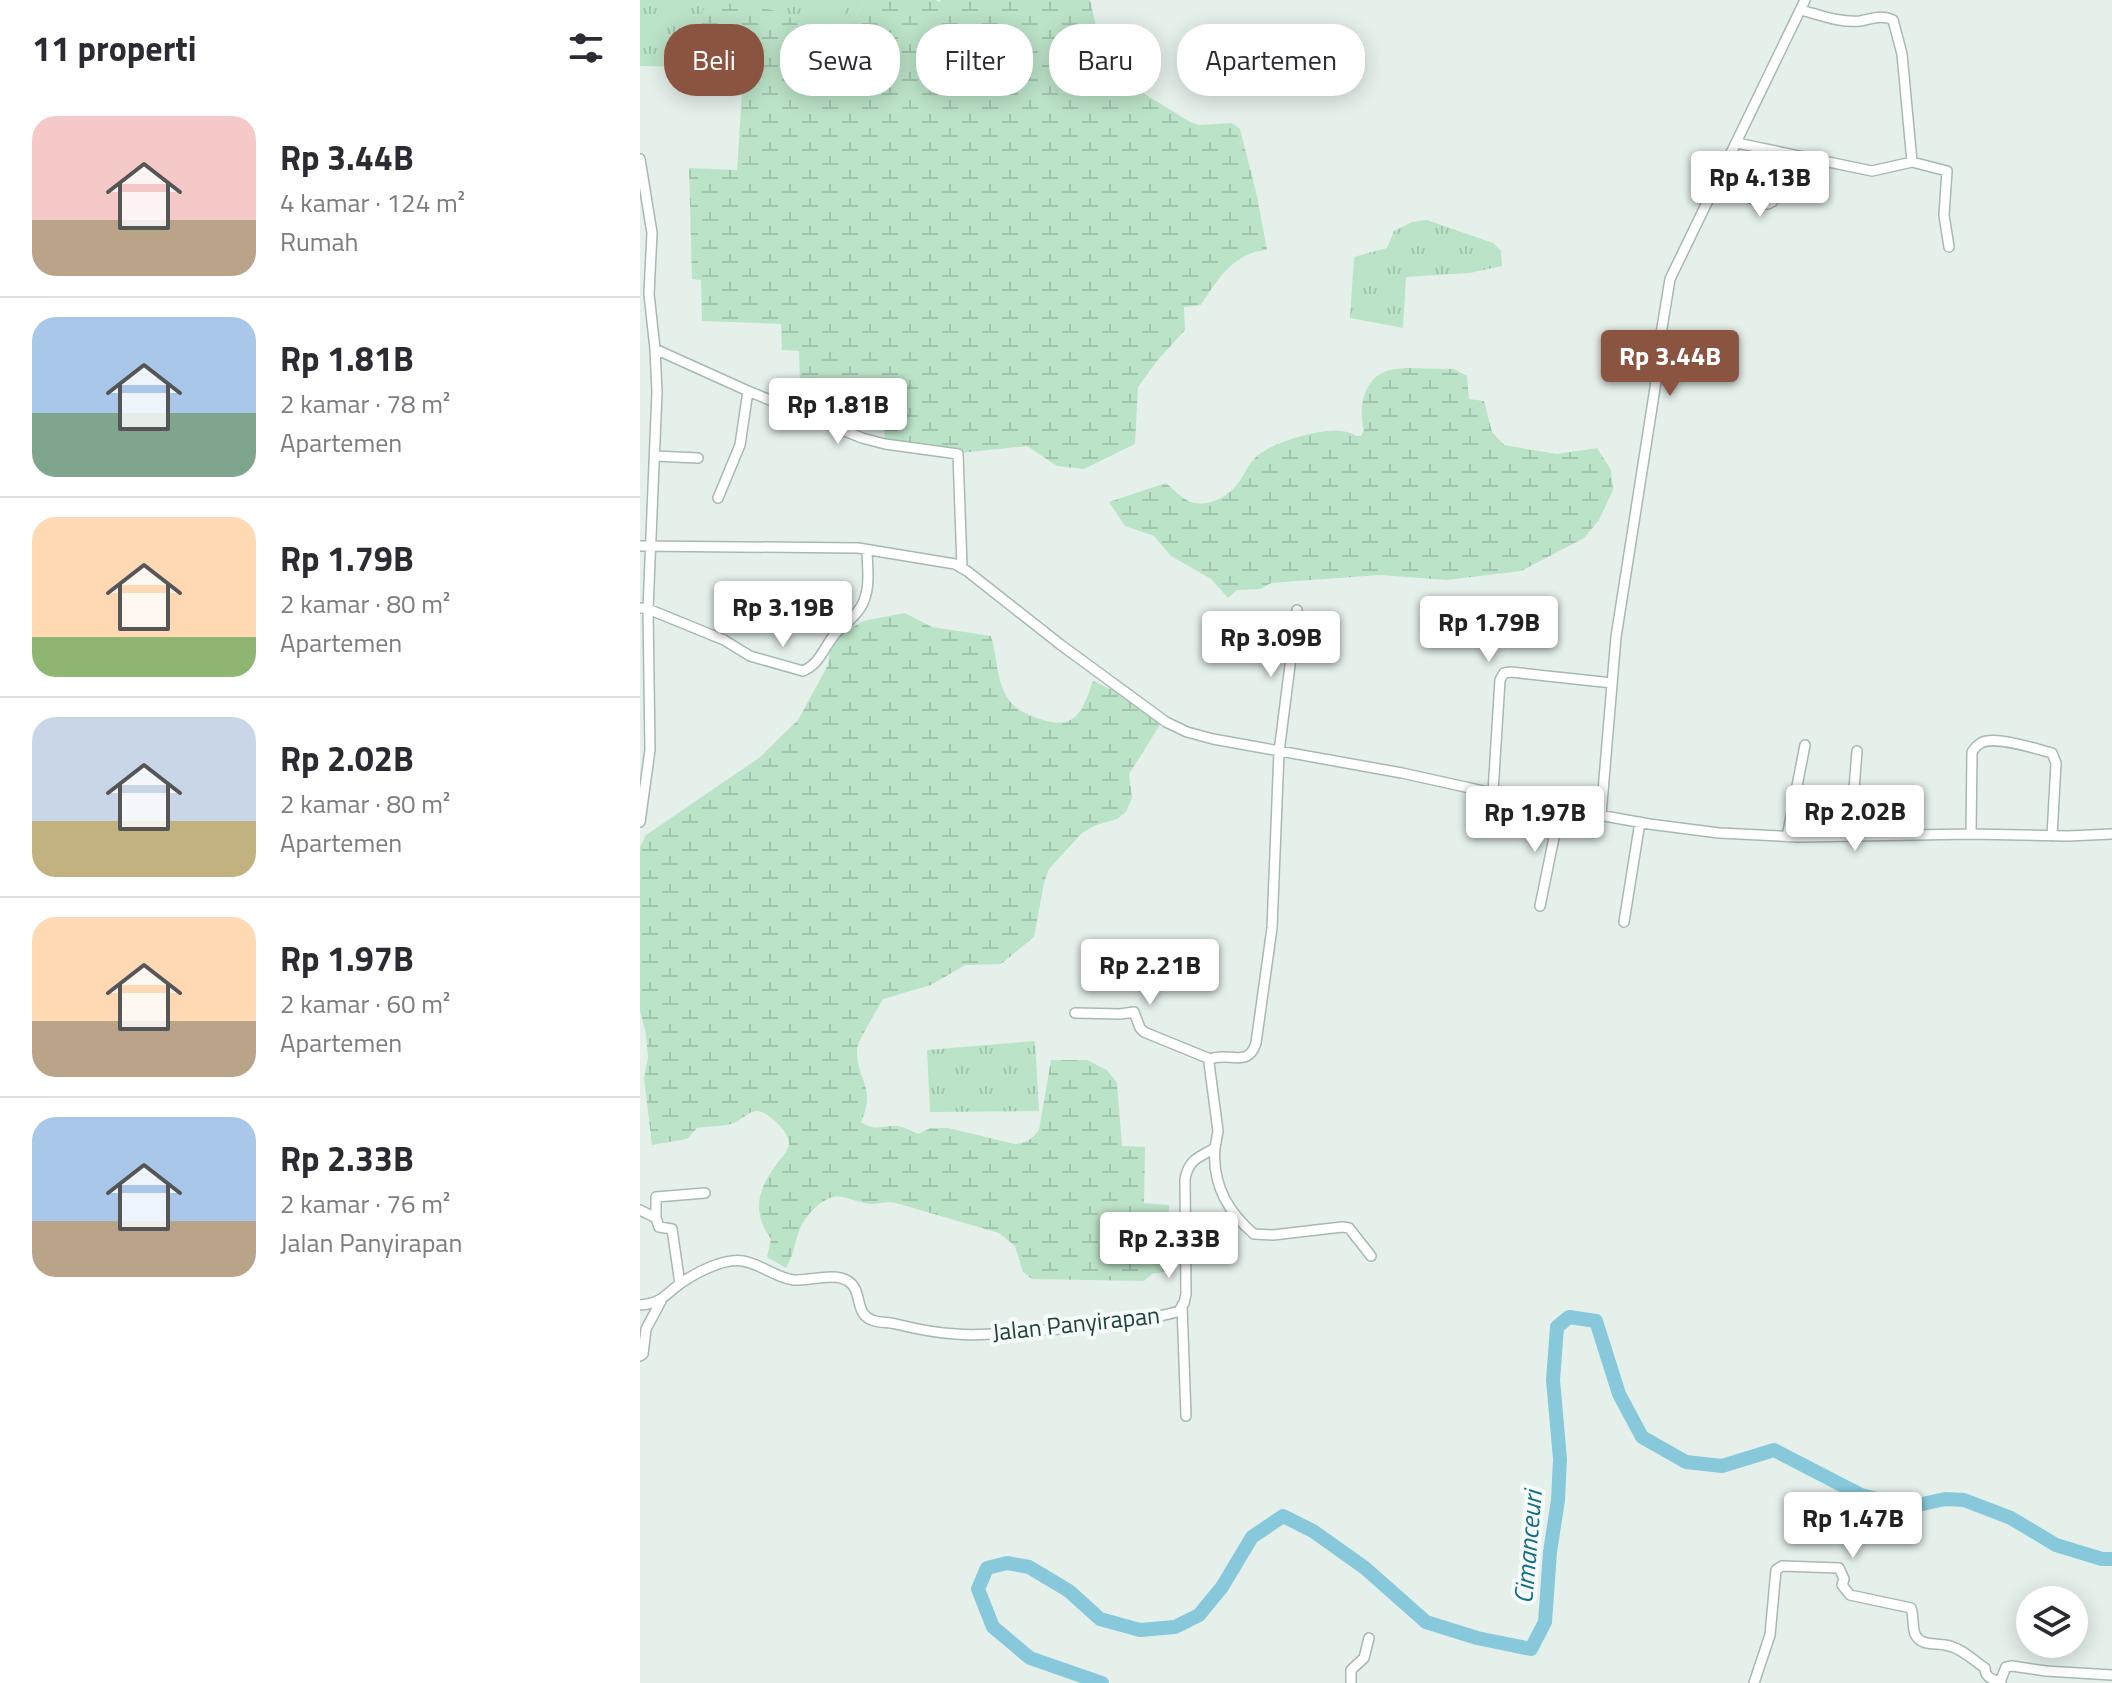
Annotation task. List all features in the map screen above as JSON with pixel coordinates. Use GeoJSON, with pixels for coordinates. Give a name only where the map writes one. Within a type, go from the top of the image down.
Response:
{"type":"FeatureCollection","features":[{"type":"Feature","properties":{"kind":"street"},"geometry":{"type":"LineString","coordinates":[[1601,815],[1627,559],[1670,279],[1803,5],[1843,21],[1886,16],[1893,20],[1902,54],[1912,162]]}},
{"type":"Feature","properties":{"kind":"street"},"geometry":{"type":"LineString","coordinates":[[1737,143],[1872,171],[1912,162],[1947,171],[1944,215],[1949,247]]}},
{"type":"Feature","properties":{"kind":"street"},"geometry":{"type":"LineString","coordinates":[[640,159],[651,223],[649,294],[657,392],[652,547],[644,609],[650,750],[640,822]]}},
{"type":"Feature","properties":{"kind":"street"},"geometry":{"type":"LineString","coordinates":[[1716,186],[1768,204],[1787,183]]}},
{"type":"Feature","properties":{"kind":"street"},"geometry":{"type":"LineString","coordinates":[[640,263],[651,262]]}},
{"type":"Feature","properties":{"kind":"street"},"geometry":{"type":"LineString","coordinates":[[655,349],[872,441],[958,454],[962,567]]}},
{"type":"Feature","properties":{"kind":"street"},"geometry":{"type":"LineString","coordinates":[[718,498],[740,445],[748,391]]}},
{"type":"Feature","properties":{"kind":"street"},"geometry":{"type":"LineString","coordinates":[[655,456],[698,458]]}},
{"type":"Feature","properties":{"kind":"street"},"geometry":{"type":"LineString","coordinates":[[640,546],[810,547],[867,550],[942,560],[962,567],[1061,645],[1178,729],[1213,739],[1402,773],[1560,808],[1719,833],[1787,837],[2112,834]]}},
{"type":"Feature","properties":{"kind":"street"},"geometry":{"type":"LineString","coordinates":[[644,609],[724,640],[750,656],[803,671],[814,665],[836,633],[863,605],[867,593],[867,550]]}},
{"type":"Feature","properties":{"kind":"street"},"geometry":{"type":"LineString","coordinates":[[1075,1013],[1134,1012],[1144,1032],[1210,1059],[1251,1054],[1256,1043],[1275,897],[1279,752],[1297,610]]}},
{"type":"Feature","properties":{"kind":"street"},"geometry":{"type":"LineString","coordinates":[[1493,792],[1500,680],[1504,673],[1612,683]]}},
{"type":"Feature","properties":{"kind":"street"},"geometry":{"type":"LineString","coordinates":[[1971,834],[1972,752],[1981,742],[1987,741],[2008,742],[2052,753],[2056,763],[2052,836]]}},
{"type":"Feature","properties":{"kind":"street"},"geometry":{"type":"LineString","coordinates":[[1787,837],[1805,745]]}},
{"type":"Feature","properties":{"kind":"street"},"geometry":{"type":"LineString","coordinates":[[1857,751],[1854,789],[1857,836]]}},
{"type":"Feature","properties":{"kind":"street"},"geometry":{"type":"LineString","coordinates":[[1540,906],[1560,808]]}},
{"type":"Feature","properties":{"kind":"street"},"geometry":{"type":"LineString","coordinates":[[1624,922],[1640,822]]}},
{"type":"Feature","properties":{"kind":"street"},"geometry":{"type":"LineString","coordinates":[[1210,1059],[1218,1131],[1215,1175],[1231,1210],[1254,1234],[1349,1228],[1371,1256]]}},
{"type":"Feature","properties":{"kind":"street","name":"Jalan Panyirapan"},"geometry":{"type":"LineString","coordinates":[[661,1301],[680,1284],[725,1262],[740,1260],[794,1280],[845,1279],[853,1286],[861,1312],[870,1320],[958,1335],[1077,1328],[1150,1319],[1179,1311],[1186,1294],[1185,1179],[1192,1162],[1215,1148]]}},
{"type":"Feature","properties":{"kind":"street"},"geometry":{"type":"LineString","coordinates":[[680,1284],[672,1229],[659,1227],[656,1197],[705,1193]]}},
{"type":"Feature","properties":{"kind":"street"},"geometry":{"type":"LineString","coordinates":[[640,1210],[656,1218]]}},
{"type":"Feature","properties":{"kind":"street"},"geometry":{"type":"LineString","coordinates":[[640,1305],[661,1301]]}},
{"type":"Feature","properties":{"kind":"street"},"geometry":{"type":"LineString","coordinates":[[640,1356],[643,1354],[646,1329],[661,1301]]}},
{"type":"Feature","properties":{"kind":"street"},"geometry":{"type":"LineString","coordinates":[[1182,1305],[1186,1416]]}},
{"type":"Feature","properties":{"kind":"street"},"geometry":{"type":"LineString","coordinates":[[1754,1683],[1770,1635],[1776,1570],[1782,1566],[1839,1568],[1844,1579],[1842,1585],[1850,1595],[1911,1608],[1918,1638],[1927,1643],[1953,1647],[1985,1668],[1989,1678],[2001,1682],[2006,1667],[2012,1666],[2112,1675]]}},
{"type":"Feature","properties":{"kind":"street"},"geometry":{"type":"LineString","coordinates":[[1351,1683],[1351,1670],[1364,1658],[1369,1638]]}},
{"type":"Feature","properties":{"kind":"green space"},"geometry":{"type":"Polygon","coordinates":[[[640,0],[865,0],[854,19],[840,24],[798,24],[703,11],[700,24],[664,24],[664,66],[640,66],[640,0]]]}},
{"type":"Feature","properties":{"kind":"green space"},"geometry":{"type":"Polygon","coordinates":[[[757,0],[848,0],[845,17],[757,0]]]}},
{"type":"Feature","properties":{"kind":"green space"},"geometry":{"type":"Polygon","coordinates":[[[865,0],[1090,0],[1095,24],[1049,24],[1049,96],[1148,96],[1190,122],[1199,125],[1232,123],[1240,129],[1267,250],[1255,252],[1236,262],[1220,277],[1201,305],[1184,307],[1185,330],[1138,387],[1135,444],[1084,469],[1057,466],[1027,446],[950,454],[885,442],[882,390],[800,383],[799,351],[782,350],[781,324],[702,321],[701,280],[692,279],[689,168],[737,170],[742,96],[764,96],[764,24],[699,24],[703,10],[712,2],[754,6],[776,11],[797,24],[780,24],[780,96],[900,96],[900,24],[840,24],[854,19],[865,0]]]}},
{"type":"Feature","properties":{"kind":"green space"},"geometry":{"type":"Polygon","coordinates":[[[1427,220],[1493,243],[1501,251],[1502,266],[1470,273],[1406,277],[1403,328],[1350,318],[1354,257],[1387,248],[1394,231],[1412,222],[1427,220]]]}},
{"type":"Feature","properties":{"kind":"green space"},"geometry":{"type":"Polygon","coordinates":[[[1404,368],[1454,369],[1467,376],[1469,399],[1484,401],[1492,432],[1504,445],[1557,454],[1597,448],[1611,470],[1613,490],[1599,520],[1584,538],[1521,571],[1447,580],[1379,575],[1271,583],[1260,589],[1237,590],[1228,598],[1211,579],[1171,556],[1154,536],[1125,526],[1109,502],[1166,483],[1191,502],[1211,502],[1230,492],[1254,459],[1277,444],[1321,432],[1347,432],[1361,436],[1364,430],[1362,405],[1371,382],[1384,372],[1404,368]]]}},
{"type":"Feature","properties":{"kind":"green space"},"geometry":{"type":"Polygon","coordinates":[[[905,613],[932,627],[991,636],[1003,690],[1013,705],[1028,714],[1050,722],[1069,721],[1085,702],[1093,681],[1121,694],[1160,725],[1129,774],[1132,798],[1126,812],[1117,819],[1082,833],[1049,869],[1034,937],[1001,964],[965,965],[931,985],[883,999],[857,1049],[867,1091],[861,1122],[875,1127],[900,1127],[918,1134],[931,1128],[948,1128],[1015,1144],[1029,1140],[1039,1130],[1051,1060],[1087,1060],[1107,1070],[1117,1083],[1122,1146],[1145,1147],[1144,1203],[1169,1205],[1168,1271],[1152,1274],[1144,1281],[1032,1279],[1023,1272],[1015,1246],[999,1233],[896,1203],[871,1204],[838,1196],[825,1200],[806,1218],[786,1268],[767,1257],[771,1239],[759,1211],[765,1183],[789,1144],[777,1123],[756,1111],[730,1124],[697,1128],[687,1139],[652,1145],[644,1078],[648,1058],[646,1034],[640,1011],[640,847],[646,835],[759,758],[798,720],[828,665],[830,648],[837,636],[863,621],[905,613]]]}},
{"type":"Feature","properties":{"kind":"green space"},"geometry":{"type":"Polygon","coordinates":[[[1035,1041],[1039,1111],[930,1112],[927,1050],[1035,1041]]]}},
{"type":"Feature","properties":{"kind":"waterway","name":"Cimanceuri"},"geometry":{"type":"LineString","coordinates":[[1102,1683],[1030,1658],[993,1627],[978,1589],[987,1568],[1007,1563],[1029,1567],[1069,1591],[1100,1619],[1140,1630],[1175,1627],[1199,1615],[1222,1587],[1252,1537],[1283,1516],[1313,1531],[1365,1568],[1426,1622],[1477,1638],[1531,1649],[1545,1622],[1560,1459],[1553,1380],[1557,1327],[1569,1317],[1596,1321],[1619,1394],[1642,1437],[1686,1462],[1722,1466],[1774,1450],[1861,1495],[1909,1507],[1945,1499],[1964,1500],[2011,1518],[2056,1545],[2102,1559],[2112,1559]]}}]}
